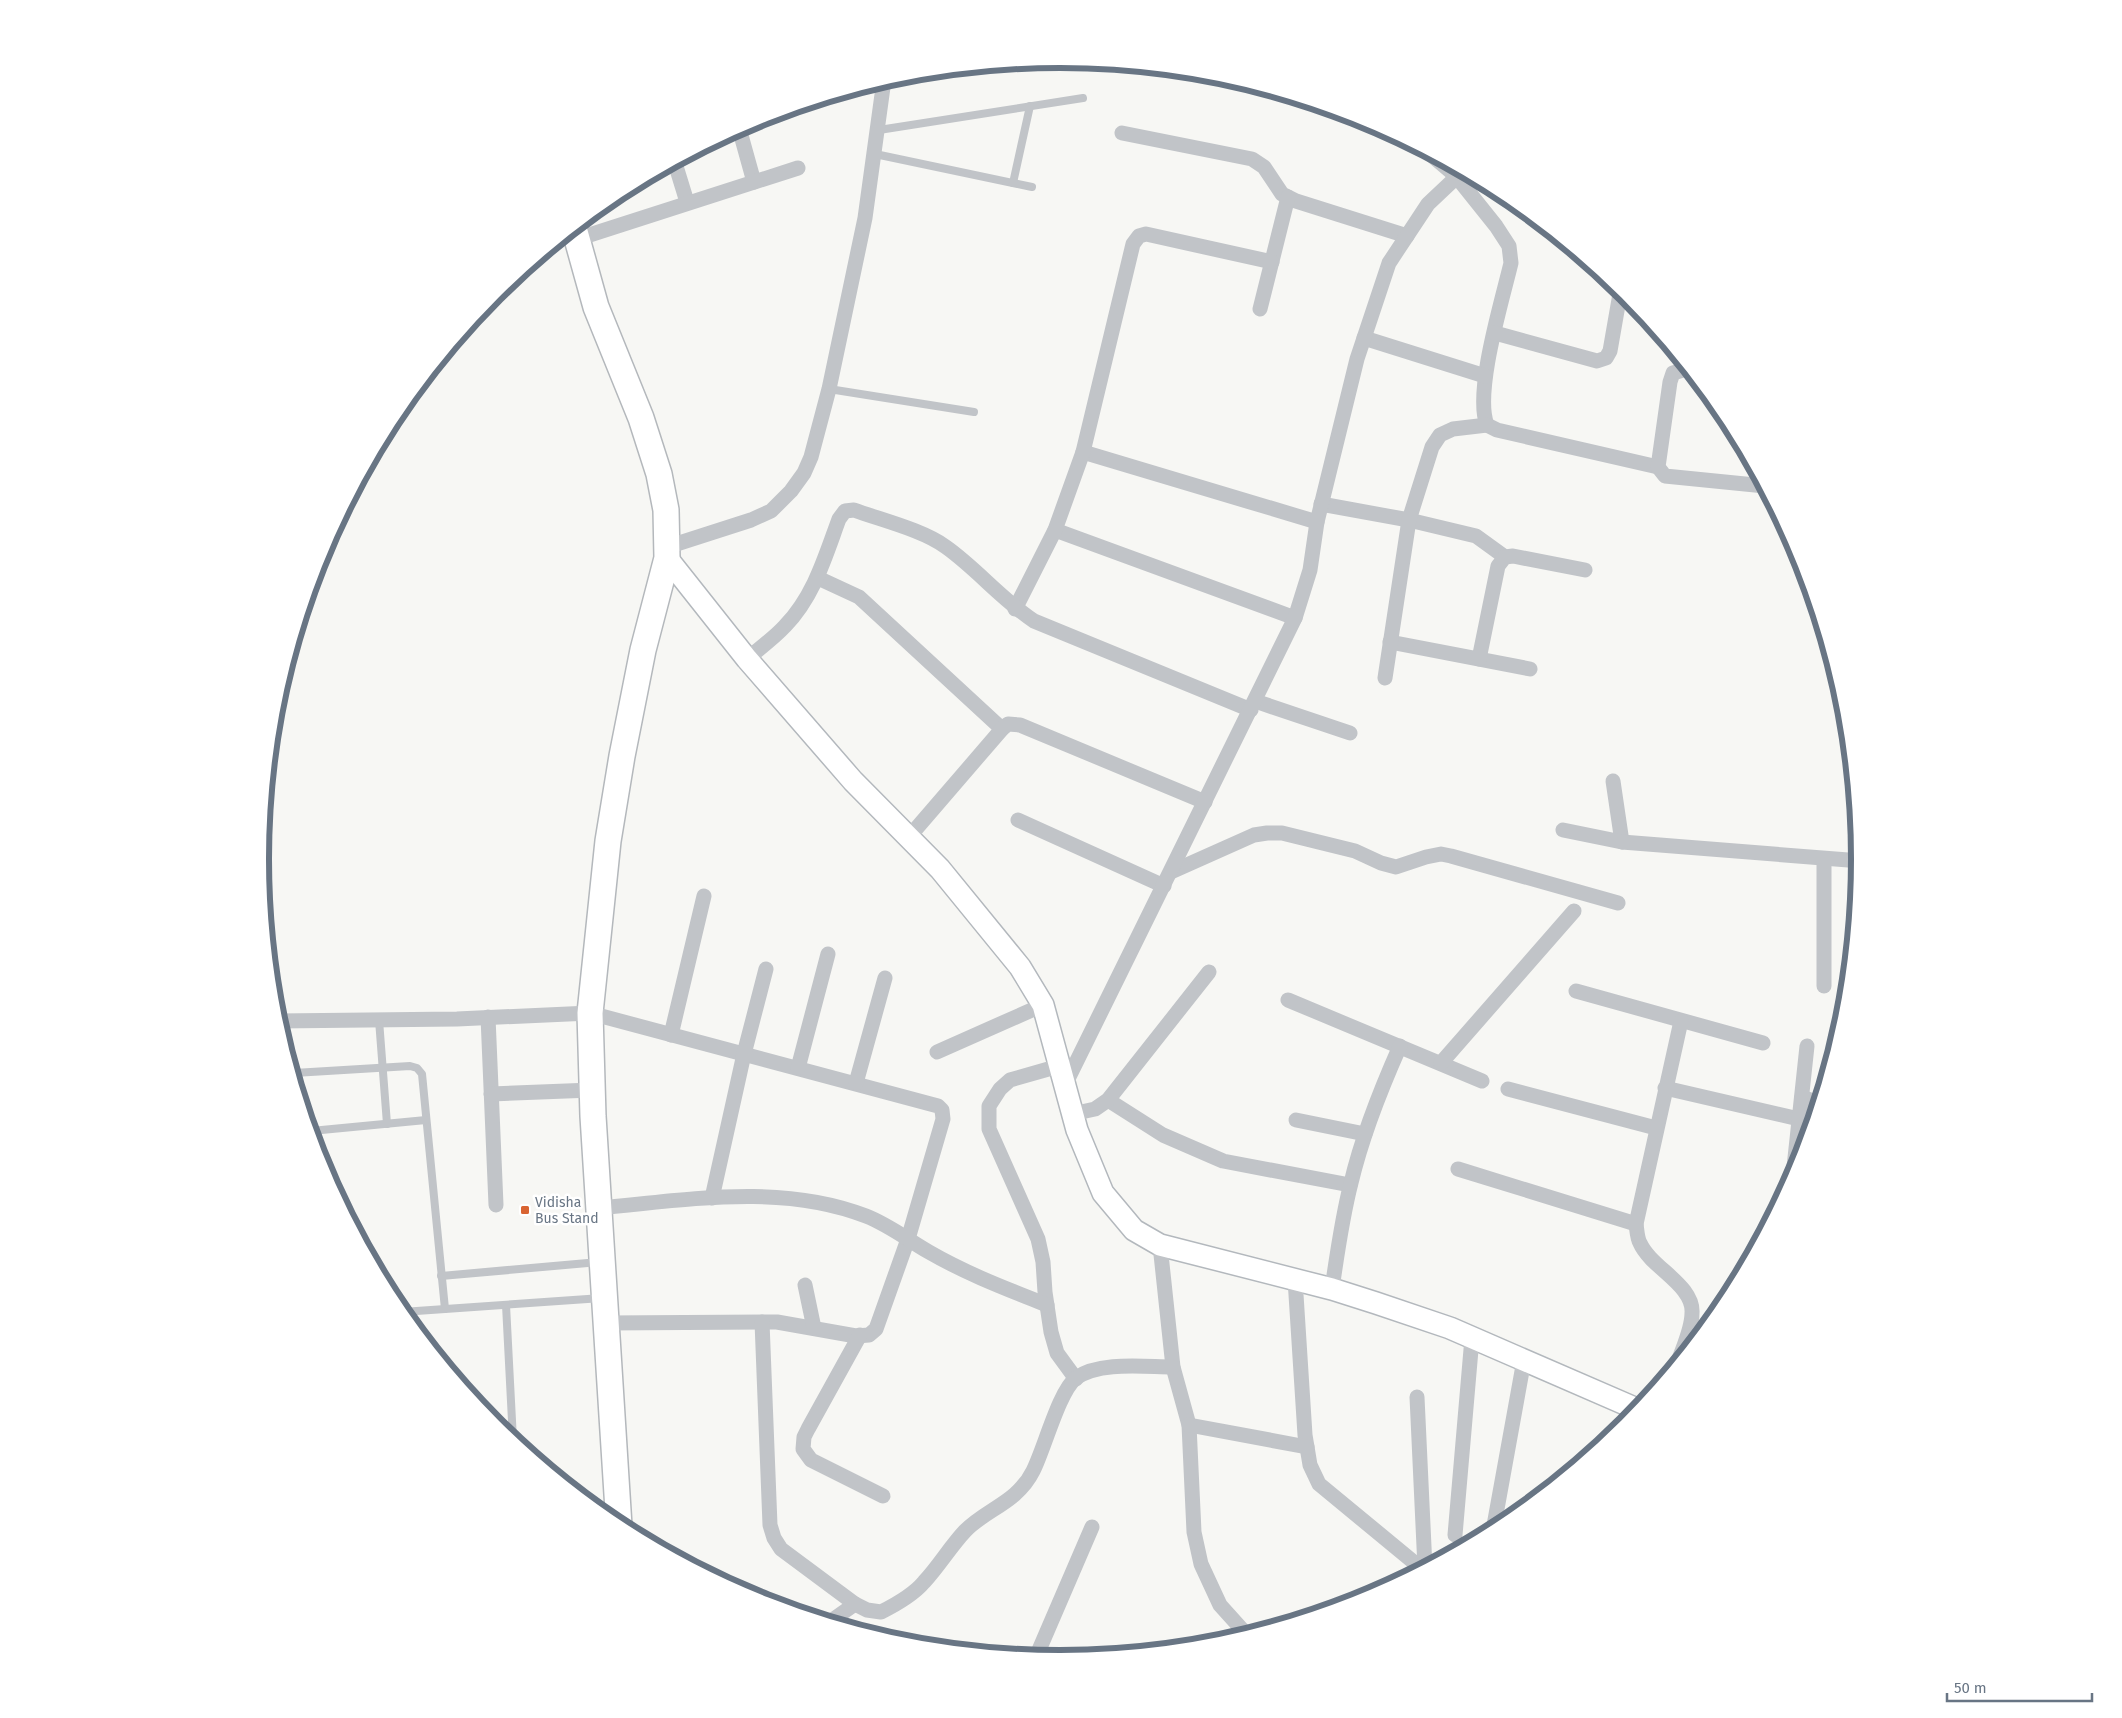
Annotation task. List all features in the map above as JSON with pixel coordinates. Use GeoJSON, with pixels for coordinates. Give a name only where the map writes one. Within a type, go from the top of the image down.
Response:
{"type":"FeatureCollection","features":[{"type":"Feature","properties":{"kind":"main road"},"geometry":{"type":"LineString","coordinates":[[576,233],[596,307],[641,418],[659,474],[666,510],[667,553],[643,650],[608,841],[590,1013],[592,1090],[618,1515]]}},
{"type":"Feature","properties":{"kind":"main road"},"geometry":{"type":"LineString","coordinates":[[667,553],[747,659],[853,781],[940,869],[1020,967],[1042,1006],[1076,1130],[1103,1193],[1134,1230],[1160,1245],[1295,1279],[1376,1302],[1472,1338],[1632,1407]]}},
{"type":"Feature","properties":{"kind":"street"},"geometry":{"type":"LineString","coordinates":[[667,553],[772,511],[791,491],[804,473],[811,457],[829,389],[865,218],[879,130],[883,88]]}},
{"type":"Feature","properties":{"kind":"street"},"geometry":{"type":"LineString","coordinates":[[1122,133],[1252,159],[1264,167],[1282,194],[1288,197],[1407,236]]}},
{"type":"Feature","properties":{"kind":"street"},"geometry":{"type":"LineString","coordinates":[[740,136],[754,182]]}},
{"type":"Feature","properties":{"kind":"street"},"geometry":{"type":"LineString","coordinates":[[677,168],[687,202]]}},
{"type":"Feature","properties":{"kind":"street"},"geometry":{"type":"LineString","coordinates":[[577,233],[798,168]]}},
{"type":"Feature","properties":{"kind":"street"},"geometry":{"type":"LineString","coordinates":[[1064,1087],[1295,618],[1310,570],[1317,522],[1357,358],[1389,263],[1428,204],[1458,174]]}},
{"type":"Feature","properties":{"kind":"street"},"geometry":{"type":"LineString","coordinates":[[1462,177],[1510,246],[1511,264],[1485,376],[1483,415],[1487,425]]}},
{"type":"Feature","properties":{"kind":"street"},"geometry":{"type":"LineString","coordinates":[[1260,309],[1288,197]]}},
{"type":"Feature","properties":{"kind":"street"},"geometry":{"type":"LineString","coordinates":[[1015,609],[1055,530],[1083,452],[1133,244],[1139,236],[1146,234],[1272,262]]}},
{"type":"Feature","properties":{"kind":"street"},"geometry":{"type":"LineString","coordinates":[[1495,333],[1597,360],[1606,358],[1610,351],[1619,297]]}},
{"type":"Feature","properties":{"kind":"street"},"geometry":{"type":"LineString","coordinates":[[1364,338],[1485,376]]}},
{"type":"Feature","properties":{"kind":"street"},"geometry":{"type":"LineString","coordinates":[[1658,467],[1670,382],[1673,373],[1683,370]]}},
{"type":"Feature","properties":{"kind":"street"},"geometry":{"type":"LineString","coordinates":[[1385,678],[1409,520],[1432,447],[1440,435],[1453,429],[1487,425],[1497,430],[1658,467],[1665,476],[1758,485]]}},
{"type":"Feature","properties":{"kind":"street"},"geometry":{"type":"LineString","coordinates":[[1083,452],[1317,522]]}},
{"type":"Feature","properties":{"kind":"street"},"geometry":{"type":"LineString","coordinates":[[1321,504],[1409,520],[1476,536],[1504,556],[1585,570]]}},
{"type":"Feature","properties":{"kind":"street"},"geometry":{"type":"LineString","coordinates":[[747,659],[784,628],[804,603],[818,578],[839,519],[845,511],[854,510],[928,536],[946,547],[1015,609],[1034,621],[1253,706],[1350,733]]}},
{"type":"Feature","properties":{"kind":"street"},"geometry":{"type":"LineString","coordinates":[[1055,530],[1295,618]]}},
{"type":"Feature","properties":{"kind":"street"},"geometry":{"type":"LineString","coordinates":[[1479,659],[1498,566],[1504,556]]}},
{"type":"Feature","properties":{"kind":"street"},"geometry":{"type":"LineString","coordinates":[[818,578],[859,597],[1002,729]]}},
{"type":"Feature","properties":{"kind":"street"},"geometry":{"type":"LineString","coordinates":[[1390,642],[1530,669]]}},
{"type":"Feature","properties":{"kind":"street"},"geometry":{"type":"LineString","coordinates":[[909,837],[1008,724],[1020,725],[1205,802]]}},
{"type":"Feature","properties":{"kind":"street"},"geometry":{"type":"LineString","coordinates":[[1613,781],[1622,842]]}},
{"type":"Feature","properties":{"kind":"street"},"geometry":{"type":"LineString","coordinates":[[1018,820],[1167,879],[1254,835],[1282,833],[1355,851],[1381,863],[1396,867],[1441,854],[1452,856],[1618,903]]}},
{"type":"Feature","properties":{"kind":"street"},"geometry":{"type":"LineString","coordinates":[[1563,830],[1622,842],[1852,860]]}},
{"type":"Feature","properties":{"kind":"street"},"geometry":{"type":"LineString","coordinates":[[1824,858],[1824,986]]}},
{"type":"Feature","properties":{"kind":"street"},"geometry":{"type":"LineString","coordinates":[[671,1035],[704,896]]}},
{"type":"Feature","properties":{"kind":"street"},"geometry":{"type":"LineString","coordinates":[[1442,1062],[1574,912]]}},
{"type":"Feature","properties":{"kind":"street"},"geometry":{"type":"LineString","coordinates":[[798,1068],[828,954]]}},
{"type":"Feature","properties":{"kind":"street"},"geometry":{"type":"LineString","coordinates":[[712,1198],[744,1054],[766,969]]}},
{"type":"Feature","properties":{"kind":"street"},"geometry":{"type":"LineString","coordinates":[[1072,1114],[1095,1109],[1108,1100],[1209,972]]}},
{"type":"Feature","properties":{"kind":"street"},"geometry":{"type":"LineString","coordinates":[[856,1083],[885,978]]}},
{"type":"Feature","properties":{"kind":"street"},"geometry":{"type":"LineString","coordinates":[[1576,991],[1763,1044]]}},
{"type":"Feature","properties":{"kind":"street"},"geometry":{"type":"LineString","coordinates":[[1288,1000],[1442,1062],[1482,1081]]}},
{"type":"Feature","properties":{"kind":"street"},"geometry":{"type":"LineString","coordinates":[[937,1052],[1042,1006]]}},
{"type":"Feature","properties":{"kind":"street"},"geometry":{"type":"LineString","coordinates":[[287,1021],[590,1013],[856,1083],[938,1106],[942,1110],[943,1119],[908,1239],[876,1328],[869,1335],[777,1322],[606,1323]]}},
{"type":"Feature","properties":{"kind":"street"},"geometry":{"type":"LineString","coordinates":[[488,1017],[496,1205]]}},
{"type":"Feature","properties":{"kind":"street"},"geometry":{"type":"LineString","coordinates":[[1680,1020],[1636,1224],[1639,1242],[1647,1255],[1684,1291],[1692,1302],[1692,1314],[1681,1350]]}},
{"type":"Feature","properties":{"kind":"street"},"geometry":{"type":"LineString","coordinates":[[1332,1289],[1350,1185],[1381,1089],[1400,1046]]}},
{"type":"Feature","properties":{"kind":"street"},"geometry":{"type":"LineString","coordinates":[[1796,1152],[1807,1046]]}},
{"type":"Feature","properties":{"kind":"street"},"geometry":{"type":"LineString","coordinates":[[1059,1066],[1010,1080],[1000,1089],[989,1106],[989,1129],[1038,1239],[1043,1262],[1051,1332],[1058,1353],[1076,1379]]}},
{"type":"Feature","properties":{"kind":"street"},"geometry":{"type":"LineString","coordinates":[[1665,1088],[1799,1119]]}},
{"type":"Feature","properties":{"kind":"street"},"geometry":{"type":"LineString","coordinates":[[1508,1089],[1656,1128]]}},
{"type":"Feature","properties":{"kind":"street"},"geometry":{"type":"LineString","coordinates":[[491,1094],[592,1090]]}},
{"type":"Feature","properties":{"kind":"street"},"geometry":{"type":"LineString","coordinates":[[1802,1097],[1814,1101]]}},
{"type":"Feature","properties":{"kind":"street"},"geometry":{"type":"LineString","coordinates":[[1108,1100],[1163,1134],[1223,1161],[1350,1185]]}},
{"type":"Feature","properties":{"kind":"street"},"geometry":{"type":"LineString","coordinates":[[1296,1120],[1365,1134]]}},
{"type":"Feature","properties":{"kind":"street"},"geometry":{"type":"LineString","coordinates":[[1458,1169],[1636,1224]]}},
{"type":"Feature","properties":{"kind":"street"},"geometry":{"type":"LineString","coordinates":[[599,1208],[740,1196],[785,1198],[834,1206],[873,1219],[927,1252],[972,1275],[1047,1305]]}},
{"type":"Feature","properties":{"kind":"street"},"geometry":{"type":"LineString","coordinates":[[1160,1245],[1173,1367],[1189,1425],[1194,1532],[1200,1564],[1220,1605],[1242,1629]]}},
{"type":"Feature","properties":{"kind":"street"},"geometry":{"type":"LineString","coordinates":[[1295,1279],[1307,1447],[1310,1464],[1319,1484],[1419,1565]]}},
{"type":"Feature","properties":{"kind":"street"},"geometry":{"type":"LineString","coordinates":[[805,1285],[814,1328]]}},
{"type":"Feature","properties":{"kind":"street"},"geometry":{"type":"LineString","coordinates":[[762,1322],[770,1525],[774,1538],[781,1549],[856,1604],[867,1610],[881,1612],[923,1583],[966,1530],[1001,1507],[1022,1487],[1033,1472],[1060,1402],[1076,1379],[1097,1370],[1123,1366],[1173,1367]]}},
{"type":"Feature","properties":{"kind":"street"},"geometry":{"type":"LineString","coordinates":[[860,1335],[808,1429],[804,1437],[803,1449],[811,1460],[883,1496]]}},
{"type":"Feature","properties":{"kind":"street"},"geometry":{"type":"LineString","coordinates":[[1455,1535],[1472,1338]]}},
{"type":"Feature","properties":{"kind":"street"},"geometry":{"type":"LineString","coordinates":[[1495,1521],[1524,1360]]}},
{"type":"Feature","properties":{"kind":"street"},"geometry":{"type":"LineString","coordinates":[[1417,1397],[1423,1563]]}},
{"type":"Feature","properties":{"kind":"street"},"geometry":{"type":"LineString","coordinates":[[1189,1425],[1307,1447]]}},
{"type":"Feature","properties":{"kind":"street"},"geometry":{"type":"LineString","coordinates":[[1039,1650],[1092,1528]]}},
{"type":"Feature","properties":{"kind":"street"},"geometry":{"type":"LineString","coordinates":[[836,1618],[856,1604]]}},
{"type":"Feature","properties":{"kind":"lane"},"geometry":{"type":"LineString","coordinates":[[879,130],[1083,98]]}},
{"type":"Feature","properties":{"kind":"lane"},"geometry":{"type":"LineString","coordinates":[[1013,183],[1030,106]]}},
{"type":"Feature","properties":{"kind":"lane"},"geometry":{"type":"LineString","coordinates":[[875,154],[1032,187]]}},
{"type":"Feature","properties":{"kind":"lane"},"geometry":{"type":"LineString","coordinates":[[829,389],[974,412]]}},
{"type":"Feature","properties":{"kind":"lane"},"geometry":{"type":"LineString","coordinates":[[379,1020],[387,1124]]}},
{"type":"Feature","properties":{"kind":"lane"},"geometry":{"type":"LineString","coordinates":[[299,1073],[410,1066],[417,1068],[422,1074],[445,1309]]}},
{"type":"Feature","properties":{"kind":"lane"},"geometry":{"type":"LineString","coordinates":[[318,1130],[426,1120]]}},
{"type":"Feature","properties":{"kind":"lane"},"geometry":{"type":"LineString","coordinates":[[442,1276],[602,1262]]}},
{"type":"Feature","properties":{"kind":"lane"},"geometry":{"type":"LineString","coordinates":[[412,1311],[604,1298]]}},
{"type":"Feature","properties":{"kind":"lane"},"geometry":{"type":"LineString","coordinates":[[506,1305],[512,1430]]}},
{"type":"Feature","properties":{"kind":"place","name":"Vidisha Bus Stand"},"geometry":{"type":"Point","coordinates":[525,1210]}}]}
